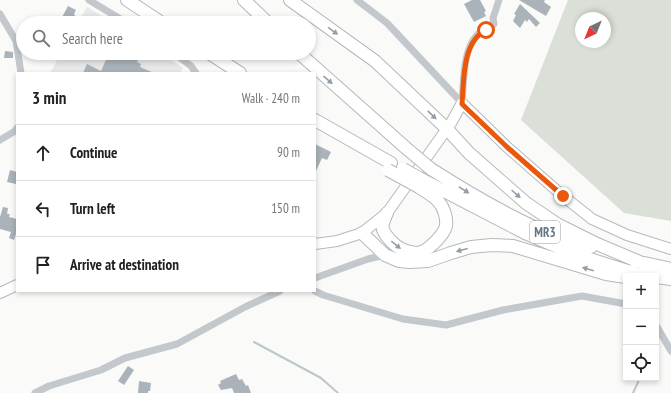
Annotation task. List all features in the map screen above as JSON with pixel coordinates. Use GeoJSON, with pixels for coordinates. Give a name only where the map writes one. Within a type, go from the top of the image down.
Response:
{"type":"FeatureCollection","features":[{"type":"Feature","properties":{"kind":"highway"},"geometry":{"type":"LineString","coordinates":[[127,0],[151,16]]}},
{"type":"Feature","properties":{"kind":"highway"},"geometry":{"type":"LineString","coordinates":[[244,0],[261,16]]}},
{"type":"Feature","properties":{"kind":"highway"},"geometry":{"type":"LineString","coordinates":[[290,0],[312,16]]}},
{"type":"Feature","properties":{"kind":"highway"},"geometry":{"type":"LineString","coordinates":[[316,19],[375,61],[469,153],[526,203],[557,224],[597,244],[642,263]]}},
{"type":"Feature","properties":{"kind":"highway"},"geometry":{"type":"LineString","coordinates":[[219,60],[238,72]]}},
{"type":"Feature","properties":{"kind":"highway","name":"MR3"},"geometry":{"type":"LineString","coordinates":[[307,60],[430,169],[472,195],[514,218],[554,236],[642,263],[671,269]]}},
{"type":"Feature","properties":{"kind":"highway","name":"MR3"},"geometry":{"type":"LineString","coordinates":[[316,121],[389,167],[420,183],[525,233],[578,255],[634,273]]}},
{"type":"Feature","properties":{"kind":"highway"},"geometry":{"type":"LineString","coordinates":[[372,225],[384,233],[394,244],[403,250],[418,253],[428,248],[438,239],[446,226],[445,212],[440,203],[420,183]]}},
{"type":"Feature","properties":{"kind":"highway"},"geometry":{"type":"LineString","coordinates":[[384,233],[382,224],[387,213]]}},
{"type":"Feature","properties":{"kind":"highway"},"geometry":{"type":"LineString","coordinates":[[362,233],[385,255],[405,262],[428,262],[471,247],[492,245],[513,246],[606,274],[623,277]]}},
{"type":"Feature","properties":{"kind":"highway"},"geometry":{"type":"LineString","coordinates":[[659,278],[671,280]]}},
{"type":"Feature","properties":{"kind":"highway"},"geometry":{"type":"LineString","coordinates":[[659,281],[671,280]]}},
{"type":"Feature","properties":{"kind":"street"},"geometry":{"type":"LineString","coordinates":[[89,0],[115,16]]}},
{"type":"Feature","properties":{"kind":"street"},"geometry":{"type":"LineString","coordinates":[[357,0],[387,23],[462,104],[507,147],[592,219],[627,235],[671,249]]}},
{"type":"Feature","properties":{"kind":"street"},"geometry":{"type":"LineString","coordinates":[[316,244],[337,241],[362,233],[387,213],[462,104],[465,60],[474,40],[479,33],[494,24],[493,18],[499,0]]}},
{"type":"Feature","properties":{"kind":"street"},"geometry":{"type":"LineString","coordinates":[[0,14],[16,41]]}},
{"type":"Feature","properties":{"kind":"street"},"geometry":{"type":"LineString","coordinates":[[19,60],[21,72]]}},
{"type":"Feature","properties":{"kind":"street"},"geometry":{"type":"LineString","coordinates":[[183,60],[191,66],[195,72]]}},
{"type":"Feature","properties":{"kind":"street"},"geometry":{"type":"LineString","coordinates":[[0,140],[16,130]]}},
{"type":"Feature","properties":{"kind":"street"},"geometry":{"type":"LineString","coordinates":[[316,278],[385,255]]}},
{"type":"Feature","properties":{"kind":"street"},"geometry":{"type":"LineString","coordinates":[[0,293],[16,285]]}},
{"type":"Feature","properties":{"kind":"street"},"geometry":{"type":"LineString","coordinates":[[35,393],[49,386],[101,370],[125,358],[177,344],[278,292]]}},
{"type":"Feature","properties":{"kind":"street"},"geometry":{"type":"LineString","coordinates":[[316,292],[323,295],[403,319],[446,324],[503,310],[582,296],[623,303]]}},
{"type":"Feature","properties":{"kind":"street"},"geometry":{"type":"LineString","coordinates":[[659,331],[671,350]]}},
{"type":"Feature","properties":{"kind":"shaded area"},"geometry":{"type":"Polygon","coordinates":[[[568,0],[671,0],[671,221],[624,213],[521,120],[568,0]]]}},
{"type":"Feature","properties":{"kind":"shaded area"},"geometry":{"type":"Polygon","coordinates":[[[87,7],[102,16],[82,16],[87,7]]]}},
{"type":"Feature","properties":{"kind":"shaded area"},"geometry":{"type":"Polygon","coordinates":[[[57,60],[171,60],[183,68],[181,72],[51,72],[57,60]]]}},
{"type":"Feature","properties":{"kind":"building"},"geometry":{"type":"Polygon","coordinates":[[[472,0],[480,0],[486,11],[484,12],[486,16],[474,22],[464,4],[472,0]]]}},
{"type":"Feature","properties":{"kind":"building"},"geometry":{"type":"Polygon","coordinates":[[[519,0],[545,0],[544,2],[551,7],[546,16],[519,0]]]}},
{"type":"Feature","properties":{"kind":"building"},"geometry":{"type":"Polygon","coordinates":[[[520,4],[540,23],[536,27],[529,19],[527,22],[525,20],[520,28],[513,21],[516,15],[514,14],[520,4]]]}},
{"type":"Feature","properties":{"kind":"building"},"geometry":{"type":"Polygon","coordinates":[[[68,6],[76,10],[74,16],[63,16],[68,6]]]}},
{"type":"Feature","properties":{"kind":"building"},"geometry":{"type":"Polygon","coordinates":[[[5,51],[13,52],[13,58],[4,58],[5,51]]]}},
{"type":"Feature","properties":{"kind":"building"},"geometry":{"type":"Polygon","coordinates":[[[106,60],[138,60],[137,62],[141,64],[140,67],[152,72],[83,72],[87,64],[101,71],[106,60]]]}},
{"type":"Feature","properties":{"kind":"building"},"geometry":{"type":"Polygon","coordinates":[[[316,144],[331,152],[327,160],[322,158],[316,171],[316,144]]]}},
{"type":"Feature","properties":{"kind":"building"},"geometry":{"type":"Polygon","coordinates":[[[10,170],[16,172],[16,184],[7,182],[10,170]]]}},
{"type":"Feature","properties":{"kind":"building"},"geometry":{"type":"Polygon","coordinates":[[[3,207],[8,208],[7,214],[10,214],[9,217],[16,219],[16,234],[14,240],[9,238],[11,232],[0,229],[0,217],[3,207]]]}},
{"type":"Feature","properties":{"kind":"building"},"geometry":{"type":"Polygon","coordinates":[[[128,366],[134,370],[124,385],[118,381],[128,366]]]}},
{"type":"Feature","properties":{"kind":"building"},"geometry":{"type":"Polygon","coordinates":[[[236,374],[239,380],[242,379],[246,386],[248,385],[251,393],[234,393],[232,388],[221,390],[218,385],[221,383],[220,381],[236,374]]]}},
{"type":"Feature","properties":{"kind":"building"},"geometry":{"type":"Polygon","coordinates":[[[139,381],[151,383],[150,391],[148,391],[148,393],[138,393],[139,381]]]}},
{"type":"Feature","properties":{"kind":"waterway"},"geometry":{"type":"LineString","coordinates":[[254,342],[321,378],[338,393]]}},
{"type":"Feature","properties":{"kind":"waterway"},"geometry":{"type":"LineString","coordinates":[[633,393],[639,381]]}},
{"type":"Feature","properties":{"kind":"route"},"geometry":{"type":"LineString","coordinates":[[486,30],[479,33],[474,40],[465,60],[462,104],[507,147],[563,196]]}}]}
